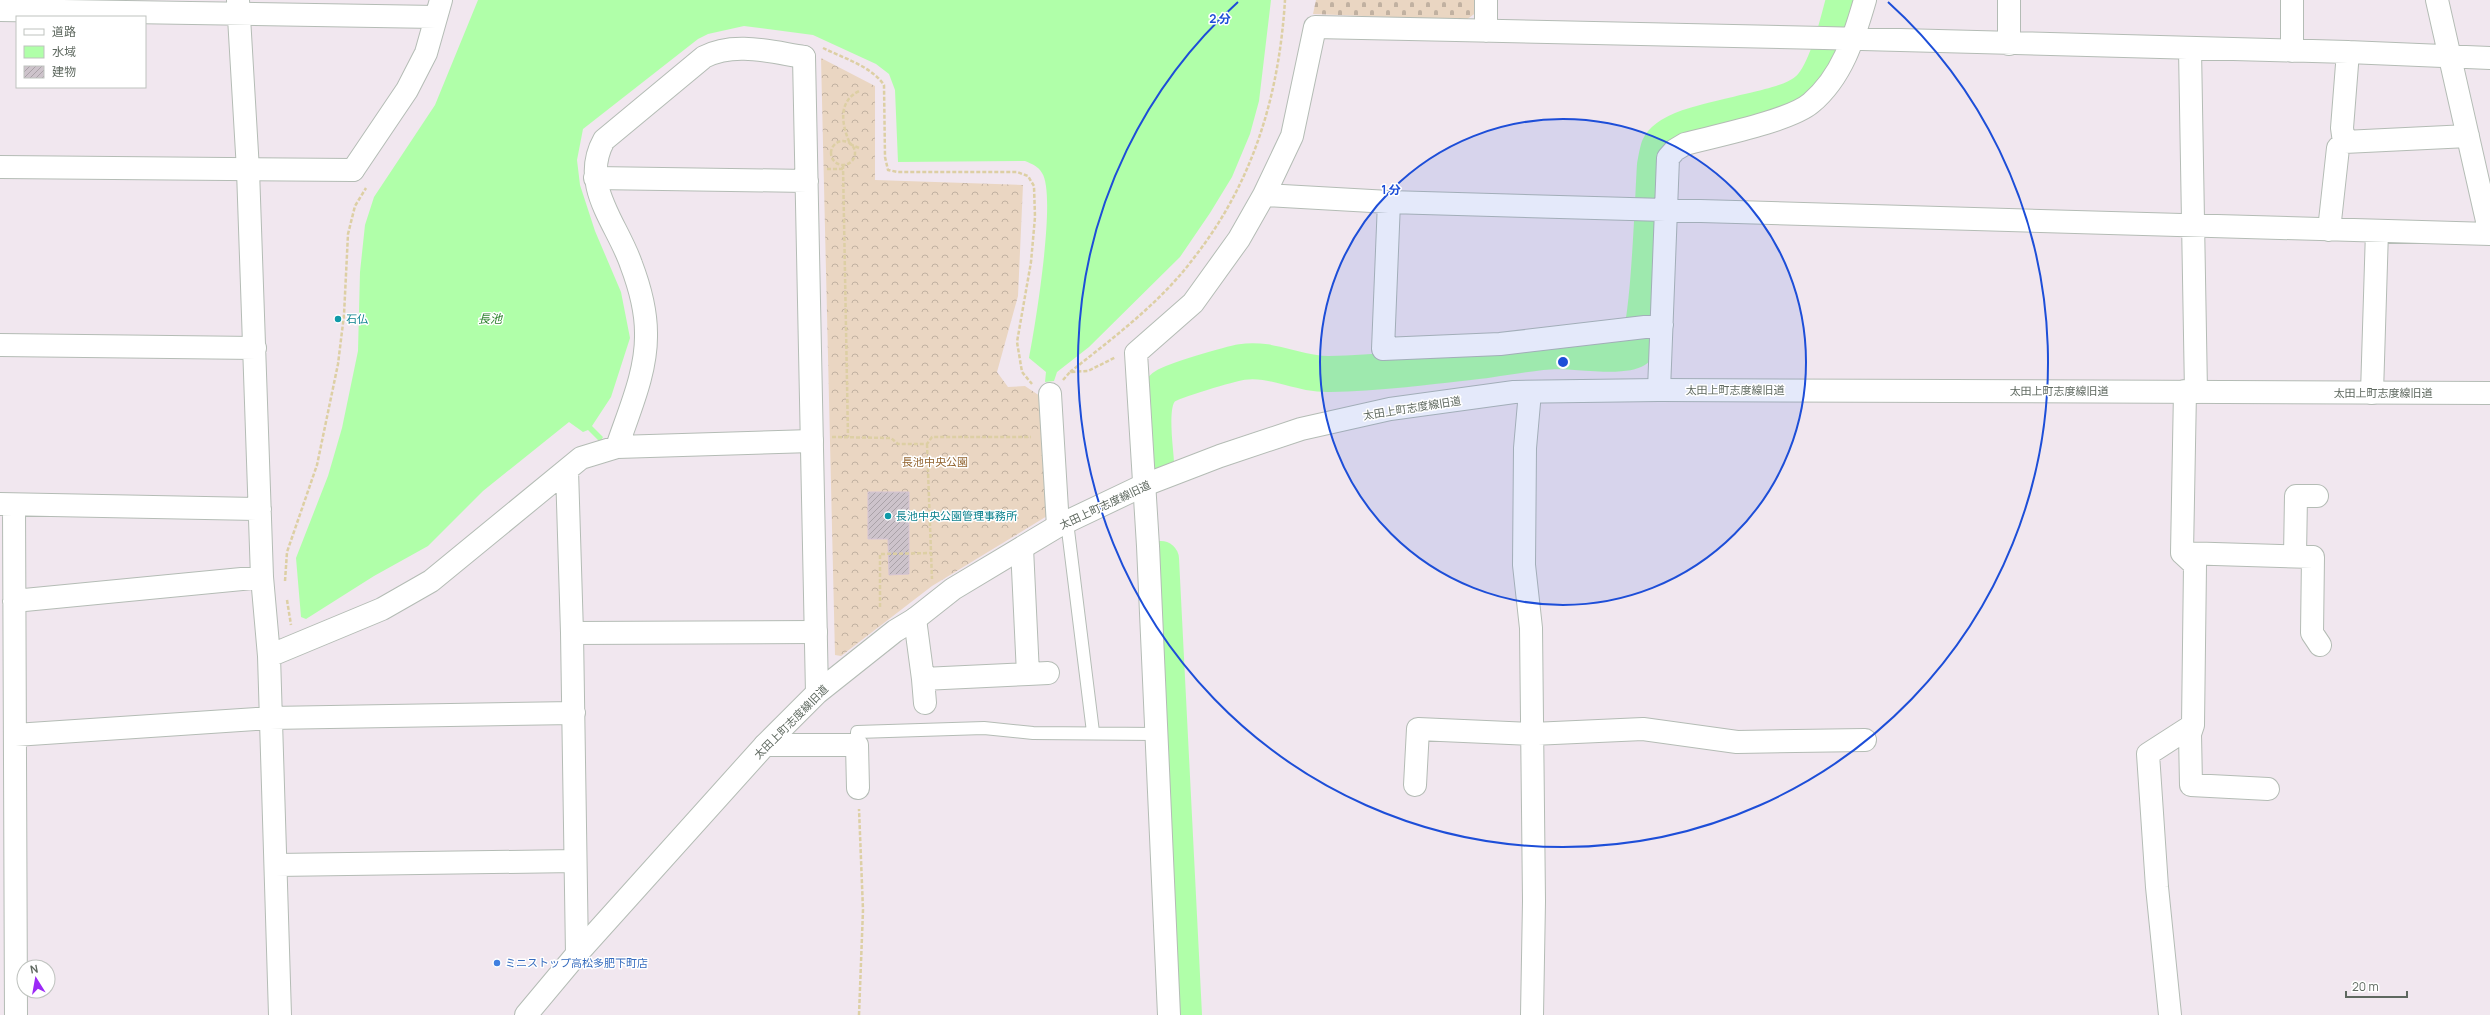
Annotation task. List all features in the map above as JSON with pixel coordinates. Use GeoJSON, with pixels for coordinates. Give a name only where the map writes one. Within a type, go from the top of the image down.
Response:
{"type":"FeatureCollection","features":[{"type":"Feature","properties":{"kind":"street"},"geometry":{"type":"LineString","coordinates":[[1486,0],[1486,31]]}},
{"type":"Feature","properties":{"kind":"street"},"geometry":{"type":"LineString","coordinates":[[1659,390],[1650,327],[1656,209],[1668,158],[1675,150],[1684,144],[1792,114],[1810,104],[1835,77],[1839,39],[1865,0]]}},
{"type":"Feature","properties":{"kind":"street"},"geometry":{"type":"LineString","coordinates":[[2009,0],[2009,44]]}},
{"type":"Feature","properties":{"kind":"street"},"geometry":{"type":"LineString","coordinates":[[2292,0],[2292,51]]}},
{"type":"Feature","properties":{"kind":"street"},"geometry":{"type":"LineString","coordinates":[[1264,195],[1389,202],[2193,224],[2329,230],[2490,234],[2437,0]]}},
{"type":"Feature","properties":{"kind":"street"},"geometry":{"type":"LineString","coordinates":[[239,6],[248,170],[262,577],[269,650],[280,1015]]}},
{"type":"Feature","properties":{"kind":"street"},"geometry":{"type":"LineString","coordinates":[[0,10],[239,6],[439,8],[426,53],[360,178],[248,170],[0,167]]}},
{"type":"Feature","properties":{"kind":"street"},"geometry":{"type":"LineString","coordinates":[[1169,1015],[1148,546],[1142,486],[1136,353],[1193,303],[1239,239],[1264,195],[1292,136],[1315,27],[2348,52],[2490,58]]}},
{"type":"Feature","properties":{"kind":"street"},"geometry":{"type":"LineString","coordinates":[[617,447],[636,391],[645,354],[646,332],[642,302],[631,264],[602,204],[595,178],[596,153],[604,140],[704,57],[717,50],[742,48],[813,52],[821,439],[816,632],[817,693]]}},
{"type":"Feature","properties":{"kind":"street"},"geometry":{"type":"LineString","coordinates":[[2182,553],[2191,391],[2193,224],[2190,49]]}},
{"type":"Feature","properties":{"kind":"street"},"geometry":{"type":"LineString","coordinates":[[2344,142],[2342,128],[2348,52]]}},
{"type":"Feature","properties":{"kind":"street"},"geometry":{"type":"LineString","coordinates":[[2329,230],[2338,148],[2344,142],[2468,136]]}},
{"type":"Feature","properties":{"kind":"street"},"geometry":{"type":"LineString","coordinates":[[595,178],[815,175]]}},
{"type":"Feature","properties":{"kind":"street"},"geometry":{"type":"LineString","coordinates":[[1389,202],[1383,349],[1500,344],[1650,327]]}},
{"type":"Feature","properties":{"kind":"street"},"geometry":{"type":"LineString","coordinates":[[2372,393],[2377,231]]}},
{"type":"Feature","properties":{"kind":"street"},"geometry":{"type":"LineString","coordinates":[[0,345],[255,348]]}},
{"type":"Feature","properties":{"kind":"street","name":"太田上町志度線旧道"},"geometry":{"type":"LineString","coordinates":[[526,1015],[577,954],[765,745],[817,693],[896,630],[915,619],[953,588],[1063,524],[1142,486],[1220,456],[1301,429],[1390,409],[1530,392],[1659,390],[2490,393]]}},
{"type":"Feature","properties":{"kind":"street"},"geometry":{"type":"LineString","coordinates":[[1530,392],[1525,448],[1524,565],[1531,628],[1532,1015]]}},
{"type":"Feature","properties":{"kind":"street"},"geometry":{"type":"LineString","coordinates":[[1050,394],[1053,437],[1063,524]]}},
{"type":"Feature","properties":{"kind":"street"},"geometry":{"type":"LineString","coordinates":[[269,650],[382,609],[431,581],[581,458],[617,447],[821,439]]}},
{"type":"Feature","properties":{"kind":"street"},"geometry":{"type":"LineString","coordinates":[[567,470],[574,713],[577,954]]}},
{"type":"Feature","properties":{"kind":"street"},"geometry":{"type":"LineString","coordinates":[[2295,556],[2296,496],[2317,496]]}},
{"type":"Feature","properties":{"kind":"street"},"geometry":{"type":"LineString","coordinates":[[16,1015],[7,765],[15,735],[7,640],[14,601],[7,577],[7,504],[260,509]]}},
{"type":"Feature","properties":{"kind":"street"},"geometry":{"type":"LineString","coordinates":[[923,679],[1038,674],[1022,548]]}},
{"type":"Feature","properties":{"kind":"street"},"geometry":{"type":"LineString","coordinates":[[2182,553],[2314,557],[2312,633],[2320,645]]}},
{"type":"Feature","properties":{"kind":"street"},"geometry":{"type":"LineString","coordinates":[[2182,553],[2195,565],[2193,725],[2190,734],[2191,785],[2268,789]]}},
{"type":"Feature","properties":{"kind":"street"},"geometry":{"type":"LineString","coordinates":[[14,601],[262,577]]}},
{"type":"Feature","properties":{"kind":"street"},"geometry":{"type":"LineString","coordinates":[[915,619],[925,703]]}},
{"type":"Feature","properties":{"kind":"street"},"geometry":{"type":"LineString","coordinates":[[572,633],[816,632]]}},
{"type":"Feature","properties":{"kind":"street"},"geometry":{"type":"LineString","coordinates":[[15,735],[270,718],[574,713]]}},
{"type":"Feature","properties":{"kind":"street"},"geometry":{"type":"LineString","coordinates":[[2170,1015],[2157,887],[2148,754],[2193,725]]}},
{"type":"Feature","properties":{"kind":"street"},"geometry":{"type":"LineString","coordinates":[[1415,785],[1418,729],[1532,734],[1643,729],[1737,742],[1865,740]]}},
{"type":"Feature","properties":{"kind":"street"},"geometry":{"type":"LineString","coordinates":[[765,745],[856,745],[858,788]]}},
{"type":"Feature","properties":{"kind":"street"},"geometry":{"type":"LineString","coordinates":[[276,865],[575,861]]}},
{"type":"Feature","properties":{"kind":"lane"},"geometry":{"type":"LineString","coordinates":[[1063,524],[1093,732]]}},
{"type":"Feature","properties":{"kind":"lane"},"geometry":{"type":"LineString","coordinates":[[856,745],[857,732],[984,728],[1033,733],[1093,732],[1156,734]]}},
{"type":"Feature","properties":{"kind":"path"},"geometry":{"type":"LineString","coordinates":[[813,52],[870,71],[884,85],[885,157],[888,170],[898,172],[1016,172],[1028,176],[1034,186],[1035,217],[1031,262],[1017,342],[1018,353],[1022,372],[1027,380],[1037,389],[1050,394],[1070,372],[1116,336],[1170,285],[1193,260],[1227,208],[1238,188],[1268,111],[1282,44],[1285,0]]}},
{"type":"Feature","properties":{"kind":"path"},"geometry":{"type":"LineString","coordinates":[[815,175],[843,167],[850,163],[854,156],[842,119],[845,104],[851,96],[859,92]]}},
{"type":"Feature","properties":{"kind":"path"},"geometry":{"type":"LineString","coordinates":[[843,167],[833,159],[831,150],[840,142],[859,148]]}},
{"type":"Feature","properties":{"kind":"path"},"geometry":{"type":"LineString","coordinates":[[843,167],[848,437]]}},
{"type":"Feature","properties":{"kind":"path"},"geometry":{"type":"LineString","coordinates":[[285,586],[287,552],[317,465],[338,364],[344,315],[348,234],[360,178]]}},
{"type":"Feature","properties":{"kind":"path"},"geometry":{"type":"LineString","coordinates":[[1070,372],[1088,371],[1118,356],[1136,353]]}},
{"type":"Feature","properties":{"kind":"path"},"geometry":{"type":"LineString","coordinates":[[821,439],[848,437],[891,438],[898,444],[927,444]]}},
{"type":"Feature","properties":{"kind":"path"},"geometry":{"type":"LineString","coordinates":[[932,586],[927,444],[932,437],[1053,437]]}},
{"type":"Feature","properties":{"kind":"path"},"geometry":{"type":"LineString","coordinates":[[880,607],[880,554],[931,553]]}},
{"type":"Feature","properties":{"kind":"path"},"geometry":{"type":"LineString","coordinates":[[269,650],[293,633],[286,594]]}},
{"type":"Feature","properties":{"kind":"path"},"geometry":{"type":"LineString","coordinates":[[858,788],[863,910],[859,1015]]}},
{"type":"Feature","properties":{"kind":"green space"},"geometry":{"type":"Polygon","coordinates":[[[1316,0],[1477,0],[1477,12],[1466,20],[1313,14],[1316,0]]]}},
{"type":"Feature","properties":{"kind":"green space","name":"長池中央公園"},"geometry":{"type":"Polygon","coordinates":[[[821,58],[875,86],[875,180],[1023,185],[1018,296],[997,372],[1008,387],[1025,386],[1046,400],[1052,513],[932,586],[841,656],[835,655],[821,58]]]}},
{"type":"Feature","properties":{"kind":"water","name":"長池"},"geometry":{"type":"Polygon","coordinates":[[[478,0],[1271,0],[1259,101],[1250,134],[1232,177],[1180,257],[1089,347],[1057,372],[1054,381],[1045,382],[1046,372],[1029,358],[1040,292],[1046,233],[1046,186],[1042,173],[1039,169],[1025,161],[898,162],[895,90],[889,74],[876,64],[813,35],[744,26],[708,34],[698,39],[583,129],[577,160],[580,185],[595,231],[621,292],[630,338],[611,397],[592,426],[603,437],[600,442],[588,430],[583,432],[569,422],[483,491],[428,546],[374,576],[306,619],[301,617],[296,558],[328,476],[342,428],[358,351],[360,272],[365,225],[374,197],[435,105],[478,0]]]}},
{"type":"Feature","properties":{"kind":"building","name":"長池中央公園管理事務所"},"geometry":{"type":"Polygon","coordinates":[[[868,492],[909,492],[909,574],[889,575],[888,539],[868,539],[868,492]]]}},
{"type":"Feature","properties":{"kind":"waterway"},"geometry":{"type":"LineString","coordinates":[[1156,463],[1153,423],[1155,402],[1159,393],[1169,384],[1235,363],[1253,361],[1264,362],[1307,372],[1330,374],[1385,371],[1557,351],[1620,354],[1635,350],[1640,340],[1644,321],[1650,264],[1655,165],[1659,147],[1668,137],[1684,129],[1703,122],[1772,106],[1791,100],[1805,92],[1819,75],[1825,63],[1844,0]]}},
{"type":"Feature","properties":{"kind":"waterway"},"geometry":{"type":"LineString","coordinates":[[1161,559],[1184,1015]]}},
{"type":"Feature","properties":{"kind":"place","name":"石仏"},"geometry":{"type":"Point","coordinates":[338,319]}},
{"type":"Feature","properties":{"kind":"place","name":"長池中央公園管理事務所"},"geometry":{"type":"Point","coordinates":[888,516]}},
{"type":"Feature","properties":{"kind":"place","name":"ミニストップ高松多肥下町店"},"geometry":{"type":"Point","coordinates":[497,963]}}]}
